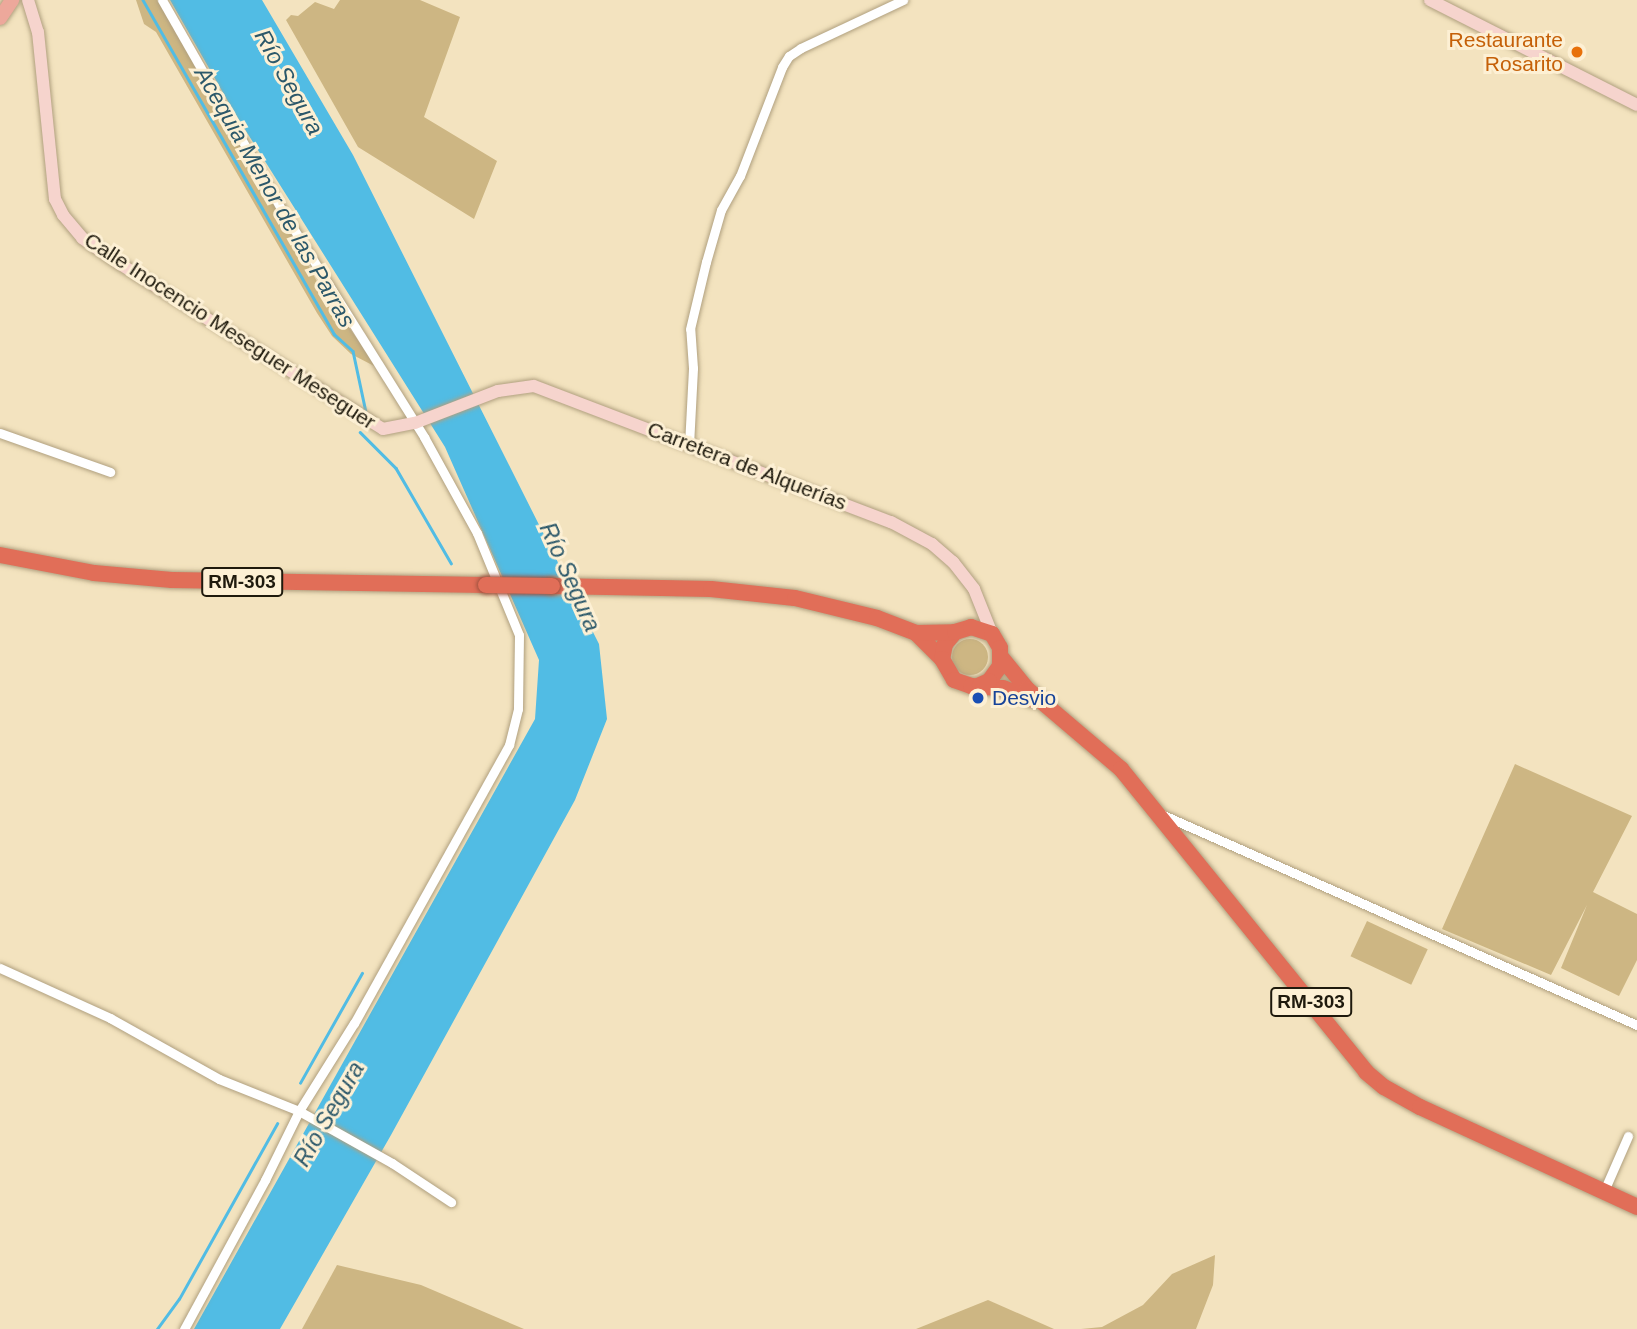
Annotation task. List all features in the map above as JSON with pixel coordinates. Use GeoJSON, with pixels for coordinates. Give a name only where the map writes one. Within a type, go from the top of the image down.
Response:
{"type":"FeatureCollection","features":[{"type":"Feature","properties":{"kind":"highway","name":"RM-303"},"geometry":{"type":"LineString","coordinates":[[0,555],[94,573],[172,580],[750,592],[839,608],[916,633],[978,628],[992,635],[1001,657],[1027,690],[1121,769],[1366,1072],[1384,1087],[1420,1107],[1637,1207]]}},
{"type":"Feature","properties":{"kind":"highway"},"geometry":{"type":"LineString","coordinates":[[942,659],[945,644],[959,630]]}},
{"type":"Feature","properties":{"kind":"highway","name":"RM-303"},"geometry":{"type":"LineString","coordinates":[[916,633],[942,659],[954,680],[971,686],[980,685],[1025,695],[1051,709]]}},
{"type":"Feature","properties":{"kind":"highway"},"geometry":{"type":"LineString","coordinates":[[980,685],[995,674],[1001,657]]}},
{"type":"Feature","properties":{"kind":"main road"},"geometry":{"type":"LineString","coordinates":[[0,18],[12,0]]}},
{"type":"Feature","properties":{"kind":"street","name":"Calle Inocencio Meseguer Meseguer"},"geometry":{"type":"LineString","coordinates":[[28,0],[38,32],[51,184],[63,215],[82,238],[383,429],[415,423],[487,396]]}},
{"type":"Feature","properties":{"kind":"street"},"geometry":{"type":"LineString","coordinates":[[162,0],[283,212],[415,423],[477,533],[519,635],[518,709],[509,745],[354,1023],[299,1111],[265,1181],[184,1329]]}},
{"type":"Feature","properties":{"kind":"street"},"geometry":{"type":"LineString","coordinates":[[689,445],[693,368],[690,329],[706,262],[721,210],[740,176],[782,67],[789,56],[801,48],[903,0]]}},
{"type":"Feature","properties":{"kind":"street"},"geometry":{"type":"LineString","coordinates":[[1430,0],[1636,104]]}},
{"type":"Feature","properties":{"kind":"street","name":"Carretera de Alquerías"},"geometry":{"type":"LineString","coordinates":[[487,396],[512,387],[534,386],[766,473],[917,535],[953,562],[979,601],[992,635]]}},
{"type":"Feature","properties":{"kind":"street"},"geometry":{"type":"LineString","coordinates":[[0,433],[110,472]]}},
{"type":"Feature","properties":{"kind":"street"},"geometry":{"type":"LineString","coordinates":[[959,630],[977,609],[979,601]]}},
{"type":"Feature","properties":{"kind":"street"},"geometry":{"type":"LineString","coordinates":[[1156,812],[1637,1025]]}},
{"type":"Feature","properties":{"kind":"street"},"geometry":{"type":"LineString","coordinates":[[0,968],[110,1018],[219,1079],[299,1111],[392,1163],[451,1202]]}},
{"type":"Feature","properties":{"kind":"street"},"geometry":{"type":"LineString","coordinates":[[1604,1191],[1628,1136]]}},
{"type":"Feature","properties":{"kind":"shaded area"},"geometry":{"type":"Polygon","coordinates":[[[136,0],[159,0],[231,123],[320,287],[378,368],[351,354],[332,336],[156,32],[144,24],[136,0]]]}},
{"type":"Feature","properties":{"kind":"shaded area"},"geometry":{"type":"Polygon","coordinates":[[[340,0],[420,0],[460,17],[424,117],[497,161],[474,219],[358,147],[286,20],[291,15],[298,16],[315,2],[334,9],[340,0]]]}},
{"type":"Feature","properties":{"kind":"shaded area"},"geometry":{"type":"Polygon","coordinates":[[[970,639],[983,644],[988,657],[983,670],[970,675],[957,670],[952,657],[957,644],[970,639]]]}},
{"type":"Feature","properties":{"kind":"shaded area"},"geometry":{"type":"Polygon","coordinates":[[[1515,764],[1632,816],[1593,892],[1637,914],[1637,960],[1619,996],[1561,968],[1587,905],[1551,975],[1442,929],[1515,764]]]}},
{"type":"Feature","properties":{"kind":"shaded area"},"geometry":{"type":"Polygon","coordinates":[[[1367,921],[1428,949],[1411,985],[1351,956],[1367,921]]]}},
{"type":"Feature","properties":{"kind":"shaded area"},"geometry":{"type":"Polygon","coordinates":[[[1215,1255],[1213,1285],[1196,1329],[1081,1329],[1102,1327],[1143,1305],[1172,1274],[1215,1255]]]}},
{"type":"Feature","properties":{"kind":"shaded area"},"geometry":{"type":"Polygon","coordinates":[[[337,1265],[421,1285],[524,1329],[302,1329],[337,1265]]]}},
{"type":"Feature","properties":{"kind":"shaded area"},"geometry":{"type":"Polygon","coordinates":[[[988,1300],[1054,1329],[916,1329],[988,1300]]]}},
{"type":"Feature","properties":{"kind":"water","name":"Río Segura"},"geometry":{"type":"Polygon","coordinates":[[[170,0],[262,0],[353,155],[599,644],[607,719],[575,800],[391,1135],[280,1329],[194,1329],[535,719],[539,660],[445,447],[234,112],[170,0]]]}},
{"type":"Feature","properties":{"kind":"waterway","name":"Acequia Menor de las Parras"},"geometry":{"type":"LineString","coordinates":[[143,0],[334,334],[353,351],[366,412]]}},
{"type":"Feature","properties":{"kind":"waterway","name":"Acequia Menor de las Parras"},"geometry":{"type":"LineString","coordinates":[[360,432],[396,468],[451,563]]}},
{"type":"Feature","properties":{"kind":"waterway","name":"Acequia Menor de las Parras"},"geometry":{"type":"LineString","coordinates":[[300,1083],[362,973]]}},
{"type":"Feature","properties":{"kind":"waterway","name":"Acequia Menor de las Parras"},"geometry":{"type":"LineString","coordinates":[[157,1329],[179,1299],[277,1124]]}},
{"type":"Feature","properties":{"kind":"place","name":"Restaurante Rosarito"},"geometry":{"type":"Point","coordinates":[1577,52]}},
{"type":"Feature","properties":{"kind":"place","name":"Desvio"},"geometry":{"type":"Point","coordinates":[978,698]}}]}
